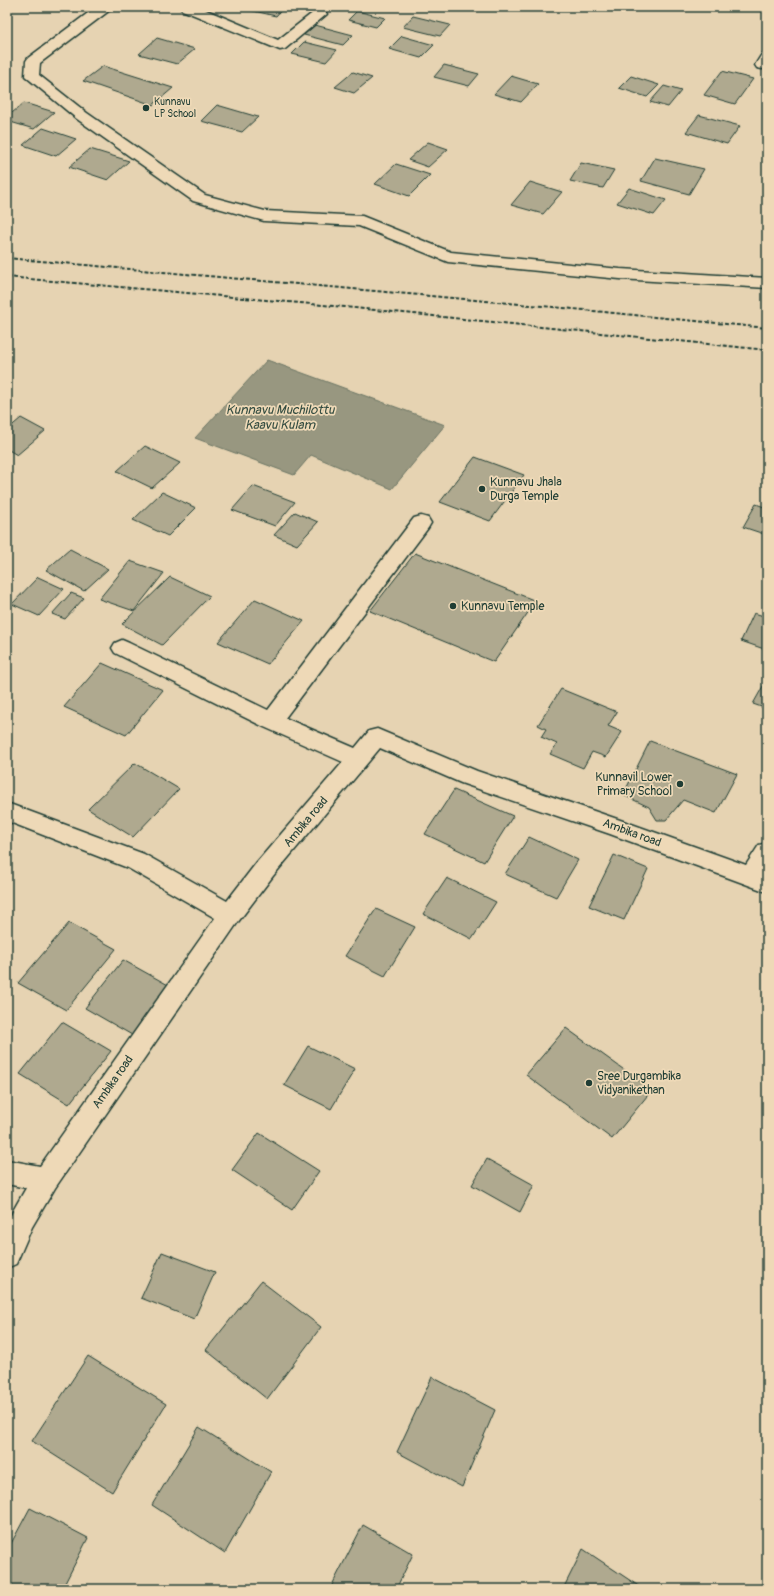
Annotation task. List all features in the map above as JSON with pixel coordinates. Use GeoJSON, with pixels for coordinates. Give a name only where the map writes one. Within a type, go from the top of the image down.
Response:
{"type":"FeatureCollection","features":[{"type":"Feature","properties":{"kind":"street"},"geometry":{"type":"LineString","coordinates":[[187,7],[280,46],[320,14]]}},
{"type":"Feature","properties":{"kind":"street"},"geometry":{"type":"LineString","coordinates":[[101,8],[33,61],[32,76],[82,116],[199,198],[264,216],[362,221],[448,257],[620,274],[767,283]]}},
{"type":"Feature","properties":{"kind":"street"},"geometry":{"type":"LineString","coordinates":[[270,721],[421,523]]}},
{"type":"Feature","properties":{"kind":"street"},"geometry":{"type":"LineString","coordinates":[[122,648],[270,721],[359,759]]}},
{"type":"Feature","properties":{"kind":"street","name":"Ambika road"},"geometry":{"type":"LineString","coordinates":[[7,1255],[23,1218],[46,1179],[230,915],[265,869],[377,737],[469,777],[618,828],[759,880]]}},
{"type":"Feature","properties":{"kind":"street"},"geometry":{"type":"LineString","coordinates":[[7,812],[136,861],[230,915]]}},
{"type":"Feature","properties":{"kind":"street"},"geometry":{"type":"LineString","coordinates":[[759,880],[767,852]]}},
{"type":"Feature","properties":{"kind":"street"},"geometry":{"type":"LineString","coordinates":[[7,1172],[46,1179]]}},
{"type":"Feature","properties":{"kind":"water","name":"Kunnavu Muchilottu Kaavu Kulam"},"geometry":{"type":"Polygon","coordinates":[[[267,360],[445,425],[392,489],[311,455],[294,475],[195,438],[267,360]]]}},
{"type":"Feature","properties":{"kind":"building"},"geometry":{"type":"Polygon","coordinates":[[[251,7],[284,7],[276,16],[249,10],[251,7]]]}},
{"type":"Feature","properties":{"kind":"building"},"geometry":{"type":"Polygon","coordinates":[[[357,11],[385,18],[376,27],[348,20],[357,11]]]}},
{"type":"Feature","properties":{"kind":"building"},"geometry":{"type":"Polygon","coordinates":[[[413,16],[450,25],[440,36],[403,27],[413,16]]]}},
{"type":"Feature","properties":{"kind":"building"},"geometry":{"type":"Polygon","coordinates":[[[315,25],[353,35],[343,45],[304,35],[315,25]]]}},
{"type":"Feature","properties":{"kind":"building"},"geometry":{"type":"Polygon","coordinates":[[[402,36],[434,45],[421,58],[389,49],[402,36]]]}},
{"type":"Feature","properties":{"kind":"building"},"geometry":{"type":"Polygon","coordinates":[[[157,38],[195,49],[177,64],[139,54],[157,38]]]}},
{"type":"Feature","properties":{"kind":"building"},"geometry":{"type":"Polygon","coordinates":[[[304,42],[337,50],[326,62],[292,54],[304,42]]]}},
{"type":"Feature","properties":{"kind":"building"},"geometry":{"type":"Polygon","coordinates":[[[444,65],[479,74],[469,86],[434,77],[444,65]]]}},
{"type":"Feature","properties":{"kind":"building"},"geometry":{"type":"Polygon","coordinates":[[[103,66],[173,88],[153,105],[83,81],[103,66]]]}},
{"type":"Feature","properties":{"kind":"building"},"geometry":{"type":"Polygon","coordinates":[[[722,71],[753,79],[735,104],[704,95],[722,71]]]}},
{"type":"Feature","properties":{"kind":"building"},"geometry":{"type":"Polygon","coordinates":[[[353,72],[372,78],[354,93],[335,87],[353,72]]]}},
{"type":"Feature","properties":{"kind":"building"},"geometry":{"type":"Polygon","coordinates":[[[511,76],[538,84],[521,102],[494,94],[511,76]]]}},
{"type":"Feature","properties":{"kind":"building"},"geometry":{"type":"Polygon","coordinates":[[[631,76],[659,85],[647,97],[619,88],[631,76]]]}},
{"type":"Feature","properties":{"kind":"building"},"geometry":{"type":"Polygon","coordinates":[[[664,86],[681,91],[668,107],[650,102],[664,86]]]}},
{"type":"Feature","properties":{"kind":"building"},"geometry":{"type":"Polygon","coordinates":[[[24,103],[54,112],[34,129],[7,121],[7,117],[24,103]]]}},
{"type":"Feature","properties":{"kind":"building"},"geometry":{"type":"Polygon","coordinates":[[[217,105],[258,117],[242,132],[201,121],[217,105]]]}},
{"type":"Feature","properties":{"kind":"building"},"geometry":{"type":"Polygon","coordinates":[[[699,115],[740,126],[727,144],[686,132],[699,115]]]}},
{"type":"Feature","properties":{"kind":"building"},"geometry":{"type":"Polygon","coordinates":[[[43,128],[76,139],[56,156],[23,145],[43,128]]]}},
{"type":"Feature","properties":{"kind":"building"},"geometry":{"type":"Polygon","coordinates":[[[428,142],[448,149],[428,167],[408,160],[428,142]]]}},
{"type":"Feature","properties":{"kind":"building"},"geometry":{"type":"Polygon","coordinates":[[[90,149],[129,161],[108,180],[69,167],[90,149]]]}},
{"type":"Feature","properties":{"kind":"building"},"geometry":{"type":"Polygon","coordinates":[[[655,158],[704,169],[689,194],[641,181],[655,158]]]}},
{"type":"Feature","properties":{"kind":"building"},"geometry":{"type":"Polygon","coordinates":[[[581,163],[614,170],[603,188],[570,181],[581,163]]]}},
{"type":"Feature","properties":{"kind":"building"},"geometry":{"type":"Polygon","coordinates":[[[396,164],[430,175],[409,196],[375,184],[396,164]]]}},
{"type":"Feature","properties":{"kind":"building"},"geometry":{"type":"Polygon","coordinates":[[[530,182],[562,192],[543,214],[511,205],[530,182]]]}},
{"type":"Feature","properties":{"kind":"building"},"geometry":{"type":"Polygon","coordinates":[[[629,188],[666,200],[654,215],[617,203],[629,188]]]}},
{"type":"Feature","properties":{"kind":"building"},"geometry":{"type":"Polygon","coordinates":[[[21,418],[45,431],[17,455],[7,449],[7,430],[21,418]]]}},
{"type":"Feature","properties":{"kind":"building"},"geometry":{"type":"Polygon","coordinates":[[[145,446],[180,463],[152,488],[117,471],[145,446]]]}},
{"type":"Feature","properties":{"kind":"building","name":"Kunnavu Jhala Durga Temple"},"geometry":{"type":"Polygon","coordinates":[[[475,457],[524,475],[490,521],[440,502],[475,457]]]}},
{"type":"Feature","properties":{"kind":"building"},"geometry":{"type":"Polygon","coordinates":[[[253,486],[295,502],[275,526],[232,510],[253,486]]]}},
{"type":"Feature","properties":{"kind":"building"},"geometry":{"type":"Polygon","coordinates":[[[162,492],[196,508],[168,536],[133,520],[162,492]]]}},
{"type":"Feature","properties":{"kind":"building"},"geometry":{"type":"Polygon","coordinates":[[[756,504],[767,508],[767,535],[743,527],[756,504]]]}},
{"type":"Feature","properties":{"kind":"building"},"geometry":{"type":"Polygon","coordinates":[[[295,512],[318,522],[297,545],[274,535],[295,512]]]}},
{"type":"Feature","properties":{"kind":"building"},"geometry":{"type":"Polygon","coordinates":[[[70,549],[108,569],[84,591],[46,570],[70,549]]]}},
{"type":"Feature","properties":{"kind":"building","name":"Kunnavu Temple"},"geometry":{"type":"Polygon","coordinates":[[[415,553],[536,601],[494,662],[370,611],[415,553]]]}},
{"type":"Feature","properties":{"kind":"building"},"geometry":{"type":"Polygon","coordinates":[[[130,561],[164,573],[134,611],[99,599],[130,561]]]}},
{"type":"Feature","properties":{"kind":"building"},"geometry":{"type":"Polygon","coordinates":[[[38,577],[64,589],[39,616],[12,604],[38,577]]]}},
{"type":"Feature","properties":{"kind":"building"},"geometry":{"type":"Polygon","coordinates":[[[170,577],[210,596],[162,645],[122,624],[170,577]]]}},
{"type":"Feature","properties":{"kind":"building"},"geometry":{"type":"Polygon","coordinates":[[[71,593],[84,598],[65,619],[52,614],[71,593]]]}},
{"type":"Feature","properties":{"kind":"building"},"geometry":{"type":"Polygon","coordinates":[[[255,599],[304,621],[268,664],[218,642],[255,599]]]}},
{"type":"Feature","properties":{"kind":"building"},"geometry":{"type":"Polygon","coordinates":[[[754,613],[767,617],[767,650],[741,641],[754,613]]]}},
{"type":"Feature","properties":{"kind":"building"},"geometry":{"type":"Polygon","coordinates":[[[102,663],[163,690],[126,735],[64,707],[102,663]]]}},
{"type":"Feature","properties":{"kind":"building"},"geometry":{"type":"Polygon","coordinates":[[[767,679],[767,709],[753,704],[767,679]]]}},
{"type":"Feature","properties":{"kind":"building"},"geometry":{"type":"Polygon","coordinates":[[[561,689],[617,712],[608,726],[622,732],[606,757],[592,752],[583,768],[550,754],[557,744],[541,737],[546,729],[538,725],[561,689]]]}},
{"type":"Feature","properties":{"kind":"building","name":"Kunnavil Lower Primary School"},"geometry":{"type":"Polygon","coordinates":[[[650,741],[737,774],[716,813],[683,800],[666,820],[657,820],[649,807],[623,795],[650,741]]]}},
{"type":"Feature","properties":{"kind":"building"},"geometry":{"type":"Polygon","coordinates":[[[135,763],[179,789],[133,837],[88,809],[135,763]]]}},
{"type":"Feature","properties":{"kind":"building"},"geometry":{"type":"Polygon","coordinates":[[[454,790],[513,816],[484,862],[425,834],[454,790]]]}},
{"type":"Feature","properties":{"kind":"building"},"geometry":{"type":"Polygon","coordinates":[[[529,837],[578,860],[556,897],[505,874],[529,837]]]}},
{"type":"Feature","properties":{"kind":"building"},"geometry":{"type":"Polygon","coordinates":[[[614,855],[648,869],[624,920],[589,906],[614,855]]]}},
{"type":"Feature","properties":{"kind":"building"},"geometry":{"type":"Polygon","coordinates":[[[447,878],[496,902],[472,939],[423,914],[447,878]]]}},
{"type":"Feature","properties":{"kind":"building"},"geometry":{"type":"Polygon","coordinates":[[[376,909],[415,927],[385,976],[345,956],[376,909]]]}},
{"type":"Feature","properties":{"kind":"building"},"geometry":{"type":"Polygon","coordinates":[[[69,923],[116,949],[66,1010],[18,983],[69,923]]]}},
{"type":"Feature","properties":{"kind":"building"},"geometry":{"type":"Polygon","coordinates":[[[123,960],[170,986],[132,1035],[85,1008],[123,960]]]}},
{"type":"Feature","properties":{"kind":"building"},"geometry":{"type":"Polygon","coordinates":[[[62,1022],[111,1051],[69,1104],[20,1074],[62,1022]]]}},
{"type":"Feature","properties":{"kind":"building","name":"Sree Durgambika Vidyanikethan"},"geometry":{"type":"Polygon","coordinates":[[[566,1028],[652,1090],[612,1139],[526,1075],[566,1028]]]}},
{"type":"Feature","properties":{"kind":"building"},"geometry":{"type":"Polygon","coordinates":[[[308,1046],[355,1069],[331,1109],[284,1085],[308,1046]]]}},
{"type":"Feature","properties":{"kind":"building"},"geometry":{"type":"Polygon","coordinates":[[[259,1133],[319,1171],[292,1210],[232,1170],[259,1133]]]}},
{"type":"Feature","properties":{"kind":"building"},"geometry":{"type":"Polygon","coordinates":[[[487,1159],[534,1185],[520,1212],[472,1185],[487,1159]]]}},
{"type":"Feature","properties":{"kind":"building"},"geometry":{"type":"Polygon","coordinates":[[[162,1252],[215,1272],[194,1319],[141,1298],[162,1252]]]}},
{"type":"Feature","properties":{"kind":"building"},"geometry":{"type":"Polygon","coordinates":[[[261,1281],[321,1327],[267,1399],[206,1350],[261,1281]]]}},
{"type":"Feature","properties":{"kind":"building"},"geometry":{"type":"Polygon","coordinates":[[[88,1356],[166,1404],[112,1492],[32,1441],[88,1356]]]}},
{"type":"Feature","properties":{"kind":"building"},"geometry":{"type":"Polygon","coordinates":[[[432,1377],[495,1410],[462,1487],[397,1452],[432,1377]]]}},
{"type":"Feature","properties":{"kind":"building"},"geometry":{"type":"Polygon","coordinates":[[[199,1427],[271,1472],[225,1553],[152,1505],[199,1427]]]}},
{"type":"Feature","properties":{"kind":"building"},"geometry":{"type":"Polygon","coordinates":[[[30,1508],[88,1538],[62,1589],[7,1589],[7,1551],[30,1508]]]}},
{"type":"Feature","properties":{"kind":"building"},"geometry":{"type":"Polygon","coordinates":[[[363,1525],[413,1554],[396,1589],[330,1589],[363,1525]]]}},
{"type":"Feature","properties":{"kind":"building"},"geometry":{"type":"Polygon","coordinates":[[[583,1549],[643,1589],[563,1589],[583,1549]]]}},
{"type":"Feature","properties":{"kind":"railway"},"geometry":{"type":"LineString","coordinates":[[7,258],[553,307],[767,328]]}},
{"type":"Feature","properties":{"kind":"railway"},"geometry":{"type":"LineString","coordinates":[[7,277],[345,307],[767,350]]}},
{"type":"Feature","properties":{"kind":"place","name":"Kunnavu LP School"},"geometry":{"type":"Point","coordinates":[146,108]}},
{"type":"Feature","properties":{"kind":"place","name":"Kunnavu Jhala Durga Temple"},"geometry":{"type":"Point","coordinates":[482,489]}},
{"type":"Feature","properties":{"kind":"place","name":"Kunnavu Temple"},"geometry":{"type":"Point","coordinates":[453,606]}},
{"type":"Feature","properties":{"kind":"place","name":"Kunnavil Lower Primary School"},"geometry":{"type":"Point","coordinates":[680,784]}},
{"type":"Feature","properties":{"kind":"place","name":"Sree Durgambika Vidyanikethan"},"geometry":{"type":"Point","coordinates":[589,1083]}}]}
